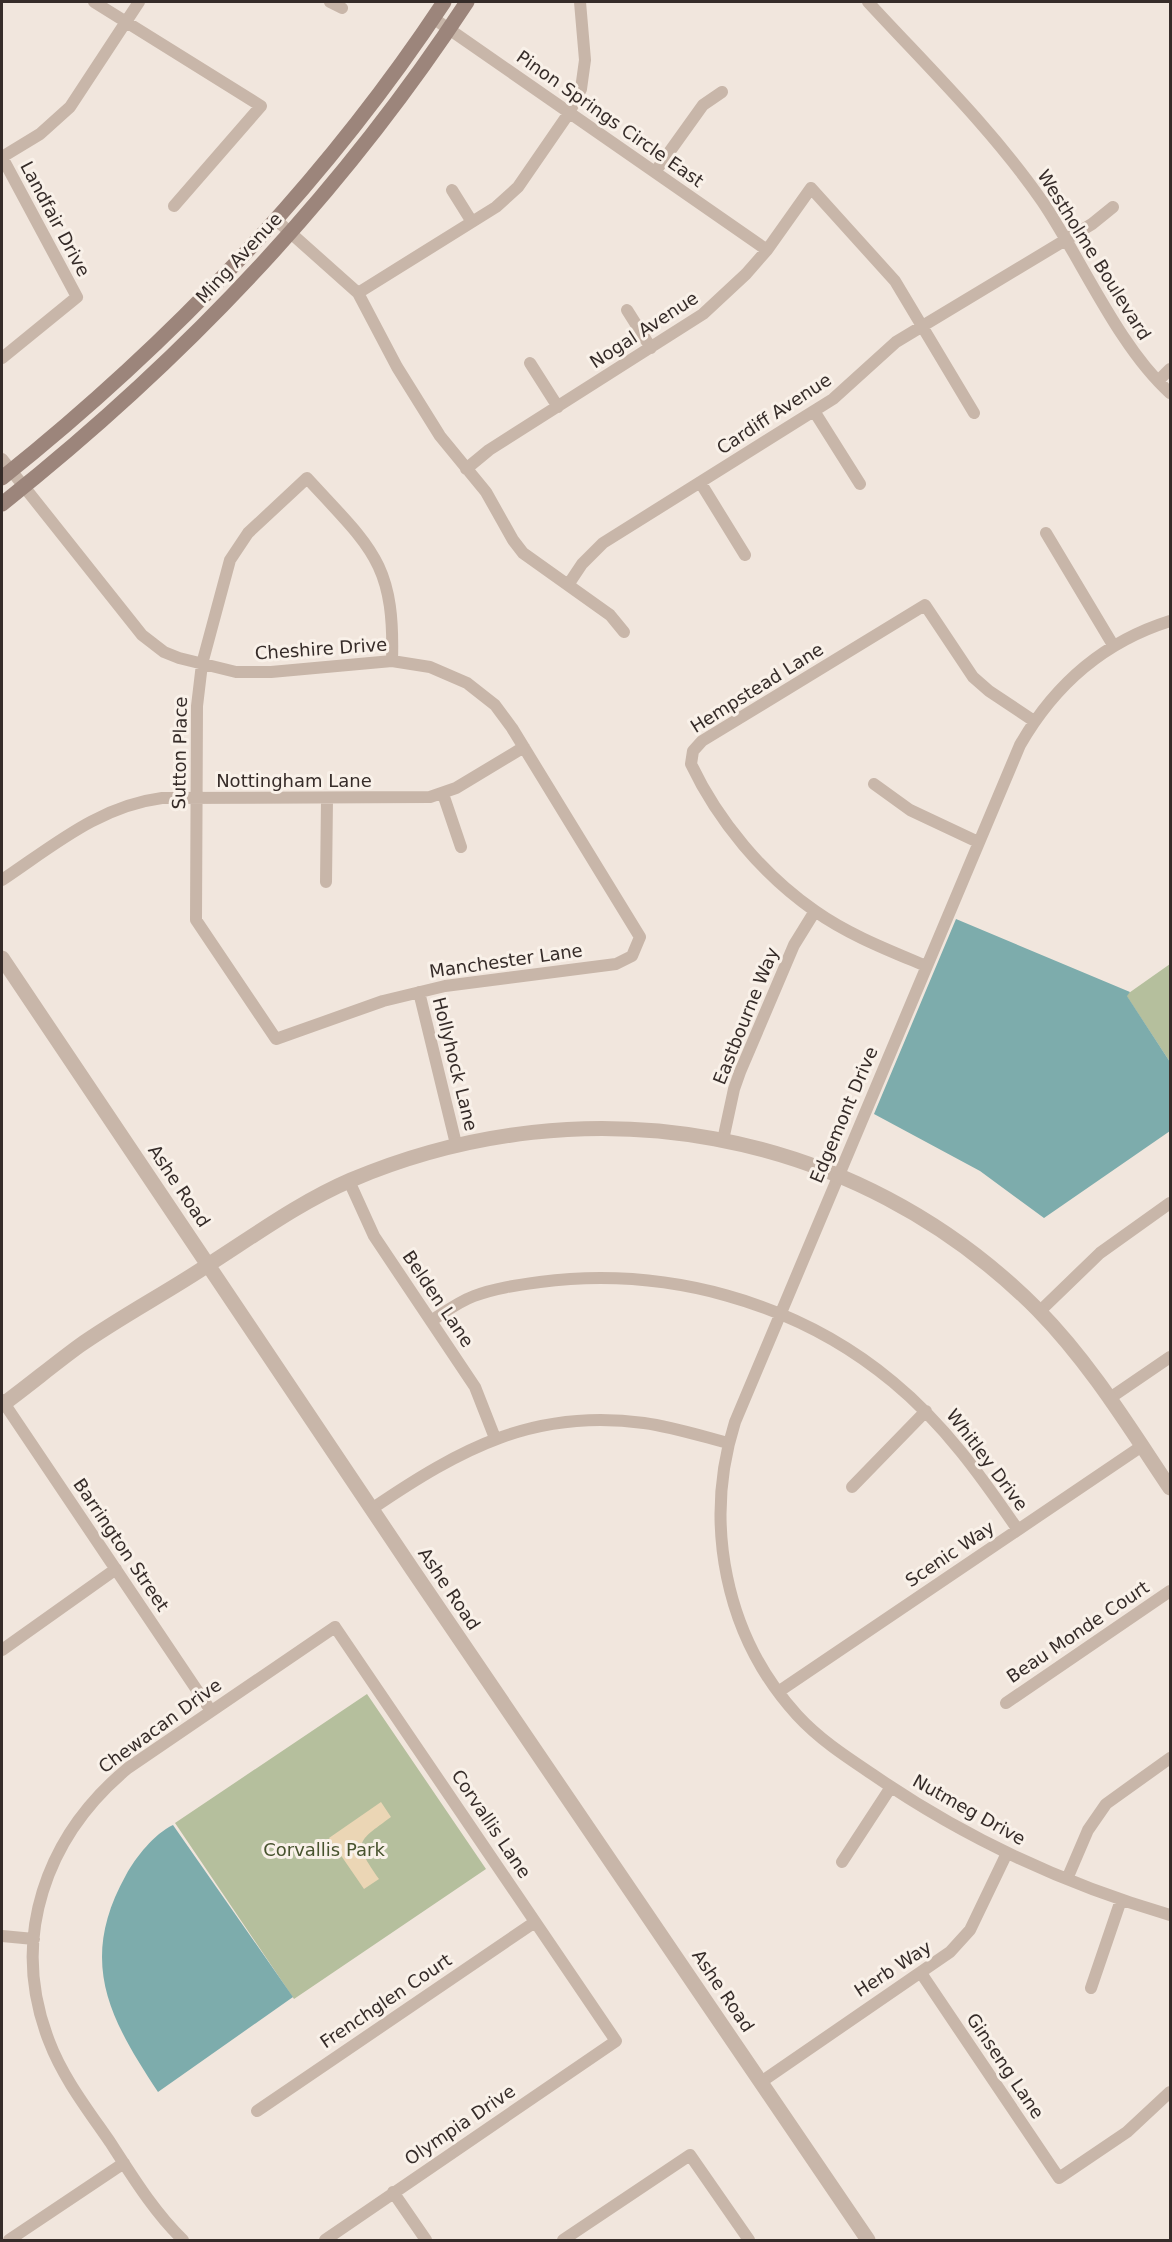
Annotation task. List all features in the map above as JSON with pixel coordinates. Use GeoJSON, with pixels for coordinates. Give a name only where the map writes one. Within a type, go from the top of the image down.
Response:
{"type":"FeatureCollection","features":[{"type":"Feature","properties":{"kind":"main road","name":"Ming Avenue"},"geometry":{"type":"LineString","coordinates":[[5,469],[133,365],[214,284],[275,219],[350,129],[444,2]]}},
{"type":"Feature","properties":{"kind":"main road","name":"Ming Avenue"},"geometry":{"type":"LineString","coordinates":[[2,504],[161,366],[291,231],[364,144],[467,2]]}},
{"type":"Feature","properties":{"kind":"street"},"geometry":{"type":"LineString","coordinates":[[94,2],[261,106],[174,206]]}},
{"type":"Feature","properties":{"kind":"street"},"geometry":{"type":"LineString","coordinates":[[2,157],[40,135],[70,107],[139,2]]}},
{"type":"Feature","properties":{"kind":"street"},"geometry":{"type":"LineString","coordinates":[[330,2],[342,8]]}},
{"type":"Feature","properties":{"kind":"street"},"geometry":{"type":"LineString","coordinates":[[358,293],[472,222],[507,198],[518,187],[569,113],[584,76],[580,2]]}},
{"type":"Feature","properties":{"kind":"street","name":"Westholme Boulevard"},"geometry":{"type":"LineString","coordinates":[[868,2],[1019,170],[1067,239],[1138,357],[1170,393]]}},
{"type":"Feature","properties":{"kind":"street","name":"Pinon Springs Circle East"},"geometry":{"type":"LineString","coordinates":[[433,18],[767,250]]}},
{"type":"Feature","properties":{"kind":"street"},"geometry":{"type":"LineString","coordinates":[[655,172],[703,105],[722,92]]}},
{"type":"Feature","properties":{"kind":"street","name":"Landfair Drive"},"geometry":{"type":"LineString","coordinates":[[2,157],[77,297],[2,358]]}},
{"type":"Feature","properties":{"kind":"street","name":"Nogal Avenue"},"geometry":{"type":"LineString","coordinates":[[466,469],[489,450],[651,348],[711,307],[767,250],[811,188],[895,281],[922,326]]}},
{"type":"Feature","properties":{"kind":"street"},"geometry":{"type":"LineString","coordinates":[[452,190],[472,222]]}},
{"type":"Feature","properties":{"kind":"street","name":"Cardiff Avenue"},"geometry":{"type":"LineString","coordinates":[[568,585],[582,564],[603,543],[844,392],[896,342],[1103,217],[1113,207]]}},
{"type":"Feature","properties":{"kind":"street"},"geometry":{"type":"LineString","coordinates":[[275,219],[358,293],[397,367],[440,436],[486,492],[513,540],[524,554],[610,615],[624,632]]}},
{"type":"Feature","properties":{"kind":"street"},"geometry":{"type":"LineString","coordinates":[[627,310],[651,348]]}},
{"type":"Feature","properties":{"kind":"street"},"geometry":{"type":"LineString","coordinates":[[922,326],[974,413]]}},
{"type":"Feature","properties":{"kind":"street"},"geometry":{"type":"LineString","coordinates":[[530,363],[558,407]]}},
{"type":"Feature","properties":{"kind":"street"},"geometry":{"type":"LineString","coordinates":[[1158,381],[1170,369]]}},
{"type":"Feature","properties":{"kind":"street"},"geometry":{"type":"LineString","coordinates":[[814,411],[860,484]]}},
{"type":"Feature","properties":{"kind":"street","name":"Cheshire Drive"},"geometry":{"type":"LineString","coordinates":[[5,469],[24,486],[142,635],[164,652],[202,664],[253,673],[392,661],[430,667],[466,683],[495,705],[524,747],[637,931],[640,937],[636,951]]}},
{"type":"Feature","properties":{"kind":"street","name":"Sutton Place"},"geometry":{"type":"LineString","coordinates":[[276,1039],[196,920],[197,706],[202,664],[230,560],[248,533],[307,478],[363,539],[382,570],[392,606],[392,661]]}},
{"type":"Feature","properties":{"kind":"street"},"geometry":{"type":"LineString","coordinates":[[700,482],[745,555]]}},
{"type":"Feature","properties":{"kind":"street"},"geometry":{"type":"LineString","coordinates":[[1046,533],[1113,645]]}},
{"type":"Feature","properties":{"kind":"street","name":"Hempstead Lane"},"geometry":{"type":"LineString","coordinates":[[926,966],[863,938],[815,911],[762,866],[727,823],[691,764],[691,756],[697,746],[925,605],[973,677],[989,691],[1034,721]]}},
{"type":"Feature","properties":{"kind":"street","name":"Edgemont Drive"},"geometry":{"type":"LineString","coordinates":[[778,1692],[747,1638],[725,1570],[721,1544],[720,1493],[728,1443],[1016,753],[1034,721],[1075,673],[1113,645],[1170,621]]}},
{"type":"Feature","properties":{"kind":"street","name":"Nottingham Lane"},"geometry":{"type":"LineString","coordinates":[[2,880],[104,813],[143,800],[197,798],[412,800],[443,794],[524,747]]}},
{"type":"Feature","properties":{"kind":"street"},"geometry":{"type":"LineString","coordinates":[[874,784],[910,810],[978,842]]}},
{"type":"Feature","properties":{"kind":"street"},"geometry":{"type":"LineString","coordinates":[[443,794],[461,847]]}},
{"type":"Feature","properties":{"kind":"street"},"geometry":{"type":"LineString","coordinates":[[326,882],[327,799]]}},
{"type":"Feature","properties":{"kind":"street","name":"Eastbourne Way"},"geometry":{"type":"LineString","coordinates":[[723,1140],[732,1095],[741,1072],[794,945],[815,911]]}},
{"type":"Feature","properties":{"kind":"street","name":"Manchester Lane"},"geometry":{"type":"LineString","coordinates":[[276,1039],[345,1014],[419,992],[485,979],[616,964],[624,962],[636,951]]}},
{"type":"Feature","properties":{"kind":"street","name":"Ashe Road"},"geometry":{"type":"LineString","coordinates":[[2,958],[868,2241]]}},
{"type":"Feature","properties":{"kind":"street","name":"Hollyhock Lane"},"geometry":{"type":"LineString","coordinates":[[419,992],[456,1144]]}},
{"type":"Feature","properties":{"kind":"street"},"geometry":{"type":"LineString","coordinates":[[2,1403],[80,1345],[209,1265],[280,1217],[349,1181],[389,1165],[456,1144],[530,1131],[583,1127],[669,1131],[723,1140],[795,1159],[838,1175],[893,1201],[938,1228],[990,1266],[1068,1343],[1110,1398],[1170,1488]]}},
{"type":"Feature","properties":{"kind":"street","name":"Belden Lane"},"geometry":{"type":"LineString","coordinates":[[349,1181],[374,1236],[475,1387],[495,1438]]}},
{"type":"Feature","properties":{"kind":"street"},"geometry":{"type":"LineString","coordinates":[[1039,1312],[1100,1253],[1170,1203]]}},
{"type":"Feature","properties":{"kind":"street","name":"Whitley Drive"},"geometry":{"type":"LineString","coordinates":[[431,1321],[458,1303],[492,1291],[556,1280],[588,1278],[653,1281],[685,1286],[748,1302],[780,1314],[828,1338],[865,1361],[926,1411],[969,1460],[1018,1530]]}},
{"type":"Feature","properties":{"kind":"street"},"geometry":{"type":"LineString","coordinates":[[1110,1398],[1170,1357]]}},
{"type":"Feature","properties":{"kind":"street","name":"Barrington Street"},"geometry":{"type":"LineString","coordinates":[[2,1403],[211,1711]]}},
{"type":"Feature","properties":{"kind":"street"},"geometry":{"type":"LineString","coordinates":[[852,1487],[926,1411]]}},
{"type":"Feature","properties":{"kind":"street"},"geometry":{"type":"LineString","coordinates":[[373,1508],[450,1458],[495,1438],[560,1423],[616,1421],[671,1428],[728,1443]]}},
{"type":"Feature","properties":{"kind":"street","name":"Scenic Way"},"geometry":{"type":"LineString","coordinates":[[778,1692],[1142,1446]]}},
{"type":"Feature","properties":{"kind":"street"},"geometry":{"type":"LineString","coordinates":[[2,1650],[116,1569]]}},
{"type":"Feature","properties":{"kind":"street","name":"Beau Monde Court"},"geometry":{"type":"LineString","coordinates":[[1006,1703],[1170,1592]]}},
{"type":"Feature","properties":{"kind":"street","name":"Chewacan Drive"},"geometry":{"type":"LineString","coordinates":[[183,2241],[157,2212],[71,2085],[49,2041],[35,1985],[34,1939],[40,1898],[48,1875],[79,1817],[94,1798],[128,1768],[336,1627]]}},
{"type":"Feature","properties":{"kind":"street","name":"Corvallis Lane"},"geometry":{"type":"LineString","coordinates":[[336,1627],[616,2041]]}},
{"type":"Feature","properties":{"kind":"street","name":"Nutmeg Drive"},"geometry":{"type":"LineString","coordinates":[[778,1692],[813,1731],[891,1788],[1007,1853],[1067,1880],[1170,1915]]}},
{"type":"Feature","properties":{"kind":"street"},"geometry":{"type":"LineString","coordinates":[[1067,1880],[1088,1830],[1106,1804],[1170,1758]]}},
{"type":"Feature","properties":{"kind":"street"},"geometry":{"type":"LineString","coordinates":[[842,1862],[891,1788]]}},
{"type":"Feature","properties":{"kind":"street","name":"Herb Way"},"geometry":{"type":"LineString","coordinates":[[761,2082],[855,2015],[921,1973],[962,1941],[1007,1853]]}},
{"type":"Feature","properties":{"kind":"street"},"geometry":{"type":"LineString","coordinates":[[1091,1988],[1121,1900]]}},
{"type":"Feature","properties":{"kind":"street","name":"Frenchglen Court"},"geometry":{"type":"LineString","coordinates":[[257,2111],[536,1922]]}},
{"type":"Feature","properties":{"kind":"street"},"geometry":{"type":"LineString","coordinates":[[2,1936],[34,1939]]}},
{"type":"Feature","properties":{"kind":"street","name":"Ginseng Lane"},"geometry":{"type":"LineString","coordinates":[[921,1973],[1059,2178],[1127,2132],[1169,2096]]}},
{"type":"Feature","properties":{"kind":"street","name":"Olympia Drive"},"geometry":{"type":"LineString","coordinates":[[325,2241],[393,2192],[616,2041]]}},
{"type":"Feature","properties":{"kind":"street"},"geometry":{"type":"LineString","coordinates":[[562,2241],[690,2155],[749,2241]]}},
{"type":"Feature","properties":{"kind":"street"},"geometry":{"type":"LineString","coordinates":[[2,2231],[9,2241],[124,2163]]}},
{"type":"Feature","properties":{"kind":"street"},"geometry":{"type":"LineString","coordinates":[[393,2192],[426,2241]]}},
{"type":"Feature","properties":{"kind":"green space"},"geometry":{"type":"Polygon","coordinates":[[[1170,964],[1170,1062],[1126,995],[1170,964]]]}},
{"type":"Feature","properties":{"kind":"green space","name":"Corvallis Park"},"geometry":{"type":"Polygon","coordinates":[[[367,1694],[486,1869],[294,1999],[175,1823],[367,1694]]]}},
{"type":"Feature","properties":{"kind":"sand"},"geometry":{"type":"Polygon","coordinates":[[[381,1802],[391,1817],[371,1832],[362,1843],[365,1857],[379,1879],[364,1889],[329,1838],[381,1802]]]}},
{"type":"Feature","properties":{"kind":"water"},"geometry":{"type":"Polygon","coordinates":[[[956,919],[1130,992],[1127,996],[1170,1062],[1170,1131],[1044,1218],[980,1171],[874,1114],[956,919]]]}},
{"type":"Feature","properties":{"kind":"water"},"geometry":{"type":"Polygon","coordinates":[[[173,1825],[293,1997],[158,2092],[126,2039],[114,2013],[106,1988],[102,1962],[104,1935],[112,1906],[126,1875],[146,1847],[159,1834],[173,1825]]]}}]}
